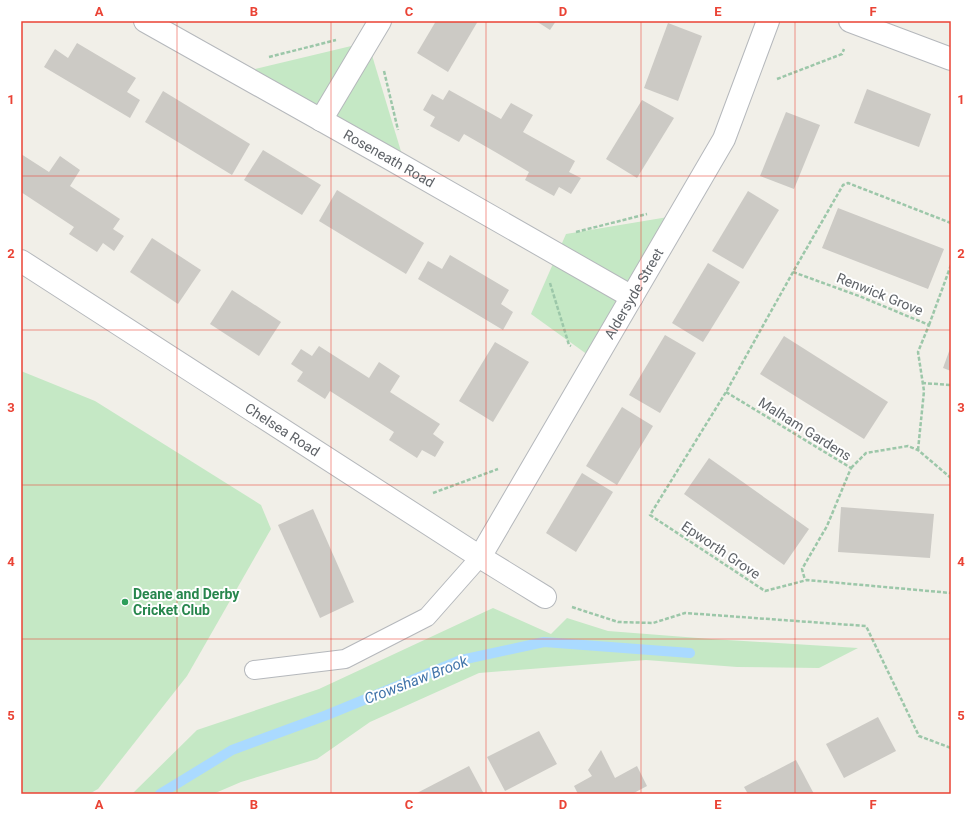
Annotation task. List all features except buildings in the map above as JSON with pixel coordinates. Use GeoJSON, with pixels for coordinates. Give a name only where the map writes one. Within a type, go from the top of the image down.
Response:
{"type":"FeatureCollection","features":[{"type":"Feature","properties":{"kind":"street","name":"Roseneath Road"},"geometry":{"type":"LineString","coordinates":[[145,21],[632,297]]}},
{"type":"Feature","properties":{"kind":"street"},"geometry":{"type":"LineString","coordinates":[[321,120],[380,21]]}},
{"type":"Feature","properties":{"kind":"street","name":"Aldersyde Street"},"geometry":{"type":"LineString","coordinates":[[480,557],[724,139],[768,21]]}},
{"type":"Feature","properties":{"kind":"street"},"geometry":{"type":"LineString","coordinates":[[852,22],[951,59]]}},
{"type":"Feature","properties":{"kind":"street","name":"Chelsea Road"},"geometry":{"type":"LineString","coordinates":[[21,261],[544,597]]}},
{"type":"Feature","properties":{"kind":"lane"},"geometry":{"type":"LineString","coordinates":[[254,670],[345,659],[427,617],[480,557]]}},
{"type":"Feature","properties":{"kind":"path"},"geometry":{"type":"LineString","coordinates":[[750,70],[774,80],[842,54],[852,22]]}},
{"type":"Feature","properties":{"kind":"path"},"geometry":{"type":"LineString","coordinates":[[247,78],[257,60],[355,35],[380,55],[400,136],[387,157]]}},
{"type":"Feature","properties":{"kind":"path"},"geometry":{"type":"LineString","coordinates":[[726,392],[843,185],[848,183],[951,223]]}},
{"type":"Feature","properties":{"kind":"path"},"geometry":{"type":"LineString","coordinates":[[595,360],[569,345],[546,271],[566,234],[651,212],[674,225]]}},
{"type":"Feature","properties":{"kind":"path"},"geometry":{"type":"LineString","coordinates":[[929,325],[951,265]]}},
{"type":"Feature","properties":{"kind":"path","name":"Renwick Grove"},"geometry":{"type":"LineString","coordinates":[[793,272],[860,296],[929,325],[918,352],[924,391],[918,450]]}},
{"type":"Feature","properties":{"kind":"path"},"geometry":{"type":"LineString","coordinates":[[922,383],[951,385]]}},
{"type":"Feature","properties":{"kind":"path","name":"Malham Gardens"},"geometry":{"type":"LineString","coordinates":[[726,392],[851,468],[827,526],[802,569],[805,580]]}},
{"type":"Feature","properties":{"kind":"path","name":"Epworth Grove"},"geometry":{"type":"LineString","coordinates":[[726,392],[650,515],[765,592],[805,580],[951,593]]}},
{"type":"Feature","properties":{"kind":"path"},"geometry":{"type":"LineString","coordinates":[[851,468],[866,453],[908,446],[918,450],[951,478]]}},
{"type":"Feature","properties":{"kind":"path"},"geometry":{"type":"LineString","coordinates":[[415,515],[428,495],[502,468],[524,481]]}},
{"type":"Feature","properties":{"kind":"path"},"geometry":{"type":"LineString","coordinates":[[544,597],[618,622],[654,623],[685,613],[866,626],[919,736],[951,748]]}},
{"type":"Feature","properties":{"kind":"green space"},"geometry":{"type":"Polygon","coordinates":[[[368,42],[406,168],[238,73],[368,42]]]}},
{"type":"Feature","properties":{"kind":"green space"},"geometry":{"type":"Polygon","coordinates":[[[680,215],[595,360],[531,314],[566,234],[680,215]]]}},
{"type":"Feature","properties":{"kind":"green space","name":"Deane and Derby Cricket Club"},"geometry":{"type":"Polygon","coordinates":[[[21,371],[95,401],[261,505],[271,529],[187,676],[98,789],[89,794],[21,794],[21,371]]]}},
{"type":"Feature","properties":{"kind":"green space"},"geometry":{"type":"Polygon","coordinates":[[[493,608],[551,634],[567,618],[608,631],[858,648],[819,668],[737,667],[646,660],[479,673],[370,722],[317,759],[241,782],[213,794],[132,794],[197,730],[319,689],[493,608]]]}},
{"type":"Feature","properties":{"kind":"waterway","name":"Crowshaw Brook"},"geometry":{"type":"LineString","coordinates":[[160,794],[232,750],[327,715],[461,660],[544,642],[690,653]]}},
{"type":"Feature","properties":{"kind":"place","name":"Deane and Derby Cricket Club"},"geometry":{"type":"Point","coordinates":[125,602]}}]}
